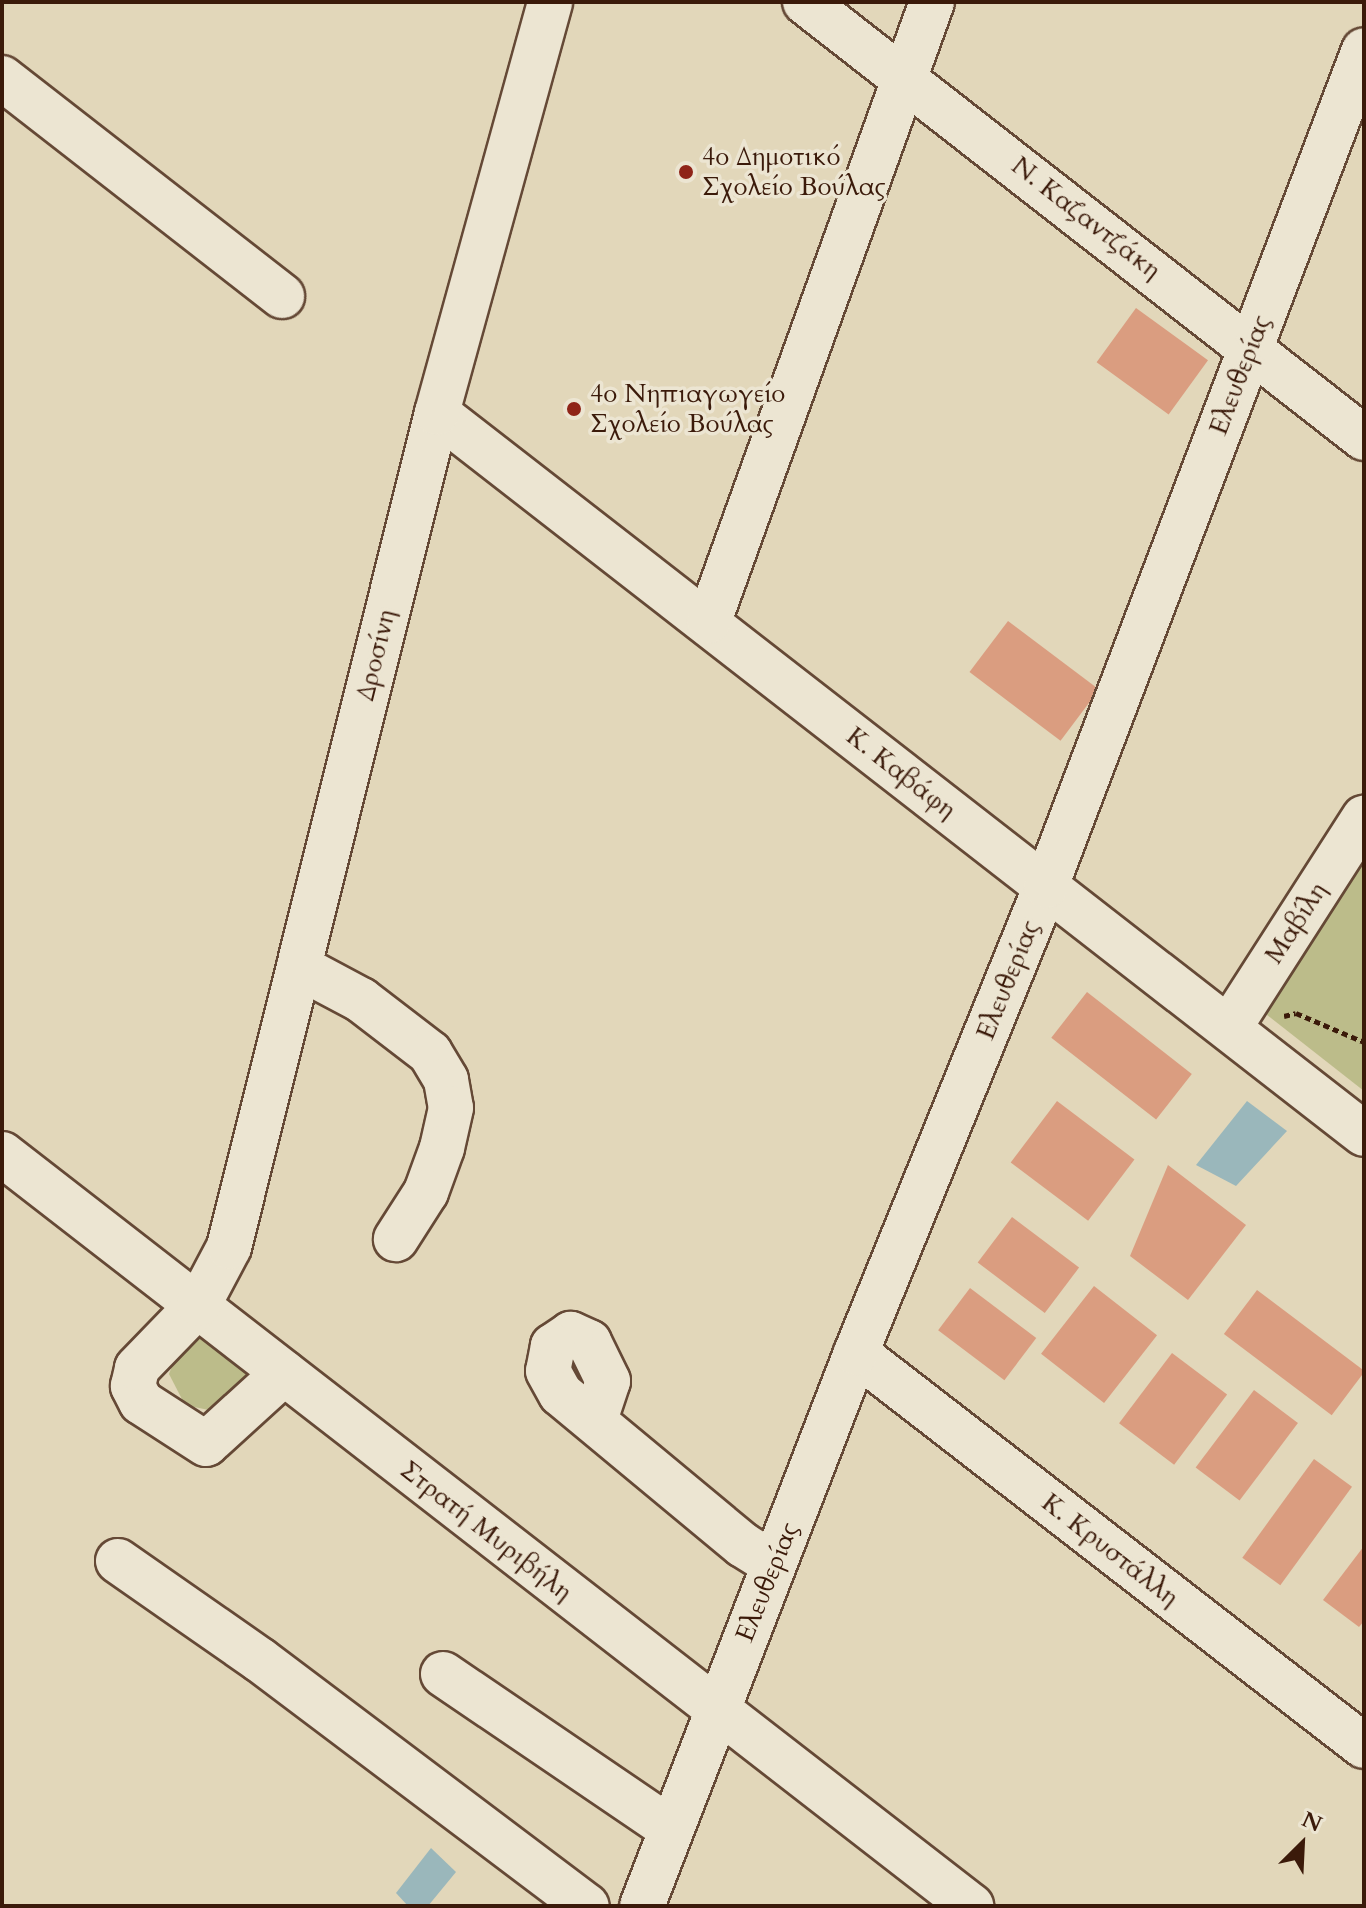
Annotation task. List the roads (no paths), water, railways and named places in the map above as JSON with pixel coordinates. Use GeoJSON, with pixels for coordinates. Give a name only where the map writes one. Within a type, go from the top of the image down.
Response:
{"type":"FeatureCollection","features":[{"type":"Feature","properties":{"kind":"street","name":"Δροσίνη"},"geometry":{"type":"LineString","coordinates":[[284,1373],[206,1444],[141,1402],[133,1386],[137,1368],[199,1304],[229,1247],[437,413],[550,2]]}},
{"type":"Feature","properties":{"kind":"street","name":"Ν. Καζαντζάκη"},"geometry":{"type":"LineString","coordinates":[[805,2],[1364,438]]}},
{"type":"Feature","properties":{"kind":"street"},"geometry":{"type":"LineString","coordinates":[[709,621],[932,2]]}},
{"type":"Feature","properties":{"kind":"street","name":"Ελευθερίας"},"geometry":{"type":"LineString","coordinates":[[642,1906],[856,1353],[1046,886],[1364,50]]}},
{"type":"Feature","properties":{"kind":"street"},"geometry":{"type":"LineString","coordinates":[[2,78],[282,296]]}},
{"type":"Feature","properties":{"kind":"street","name":"Κ. Καβάφη"},"geometry":{"type":"LineString","coordinates":[[437,413],[709,621],[1364,1134]]}},
{"type":"Feature","properties":{"kind":"street","name":"Μαβίλη"},"geometry":{"type":"LineString","coordinates":[[1229,1028],[1364,818]]}},
{"type":"Feature","properties":{"kind":"street"},"geometry":{"type":"LineString","coordinates":[[299,967],[361,1000],[418,1044],[446,1080],[451,1108],[442,1148],[426,1192],[396,1239]]}},
{"type":"Feature","properties":{"kind":"street","name":"Στρατή Μυριβήλη"},"geometry":{"type":"LineString","coordinates":[[2,1154],[971,1906]]}},
{"type":"Feature","properties":{"kind":"street","name":"Κ. Κρυστάλλη"},"geometry":{"type":"LineString","coordinates":[[856,1353],[1364,1746]]}},
{"type":"Feature","properties":{"kind":"street"},"geometry":{"type":"LineString","coordinates":[[595,1420],[743,1545],[774,1564]]}},
{"type":"Feature","properties":{"kind":"street"},"geometry":{"type":"LineString","coordinates":[[118,1561],[260,1660],[587,1906]]}},
{"type":"Feature","properties":{"kind":"street"},"geometry":{"type":"LineString","coordinates":[[443,1674],[671,1829]]}},
{"type":"Feature","properties":{"kind":"water"},"geometry":{"type":"Polygon","coordinates":[[[1247,1101],[1287,1131],[1236,1186],[1196,1165],[1247,1101]]]}},
{"type":"Feature","properties":{"kind":"water"},"geometry":{"type":"Polygon","coordinates":[[[431,1848],[456,1872],[428,1906],[408,1906],[396,1893],[431,1848]]]}},
{"type":"Feature","properties":{"kind":"place","name":"4ο Δημοτικό Σχολείο Βούλας"},"geometry":{"type":"Point","coordinates":[686,172]}},
{"type":"Feature","properties":{"kind":"place","name":"4ο Νηπιαγωγείο Σχολείο Βούλας"},"geometry":{"type":"Point","coordinates":[574,409]}}]}
